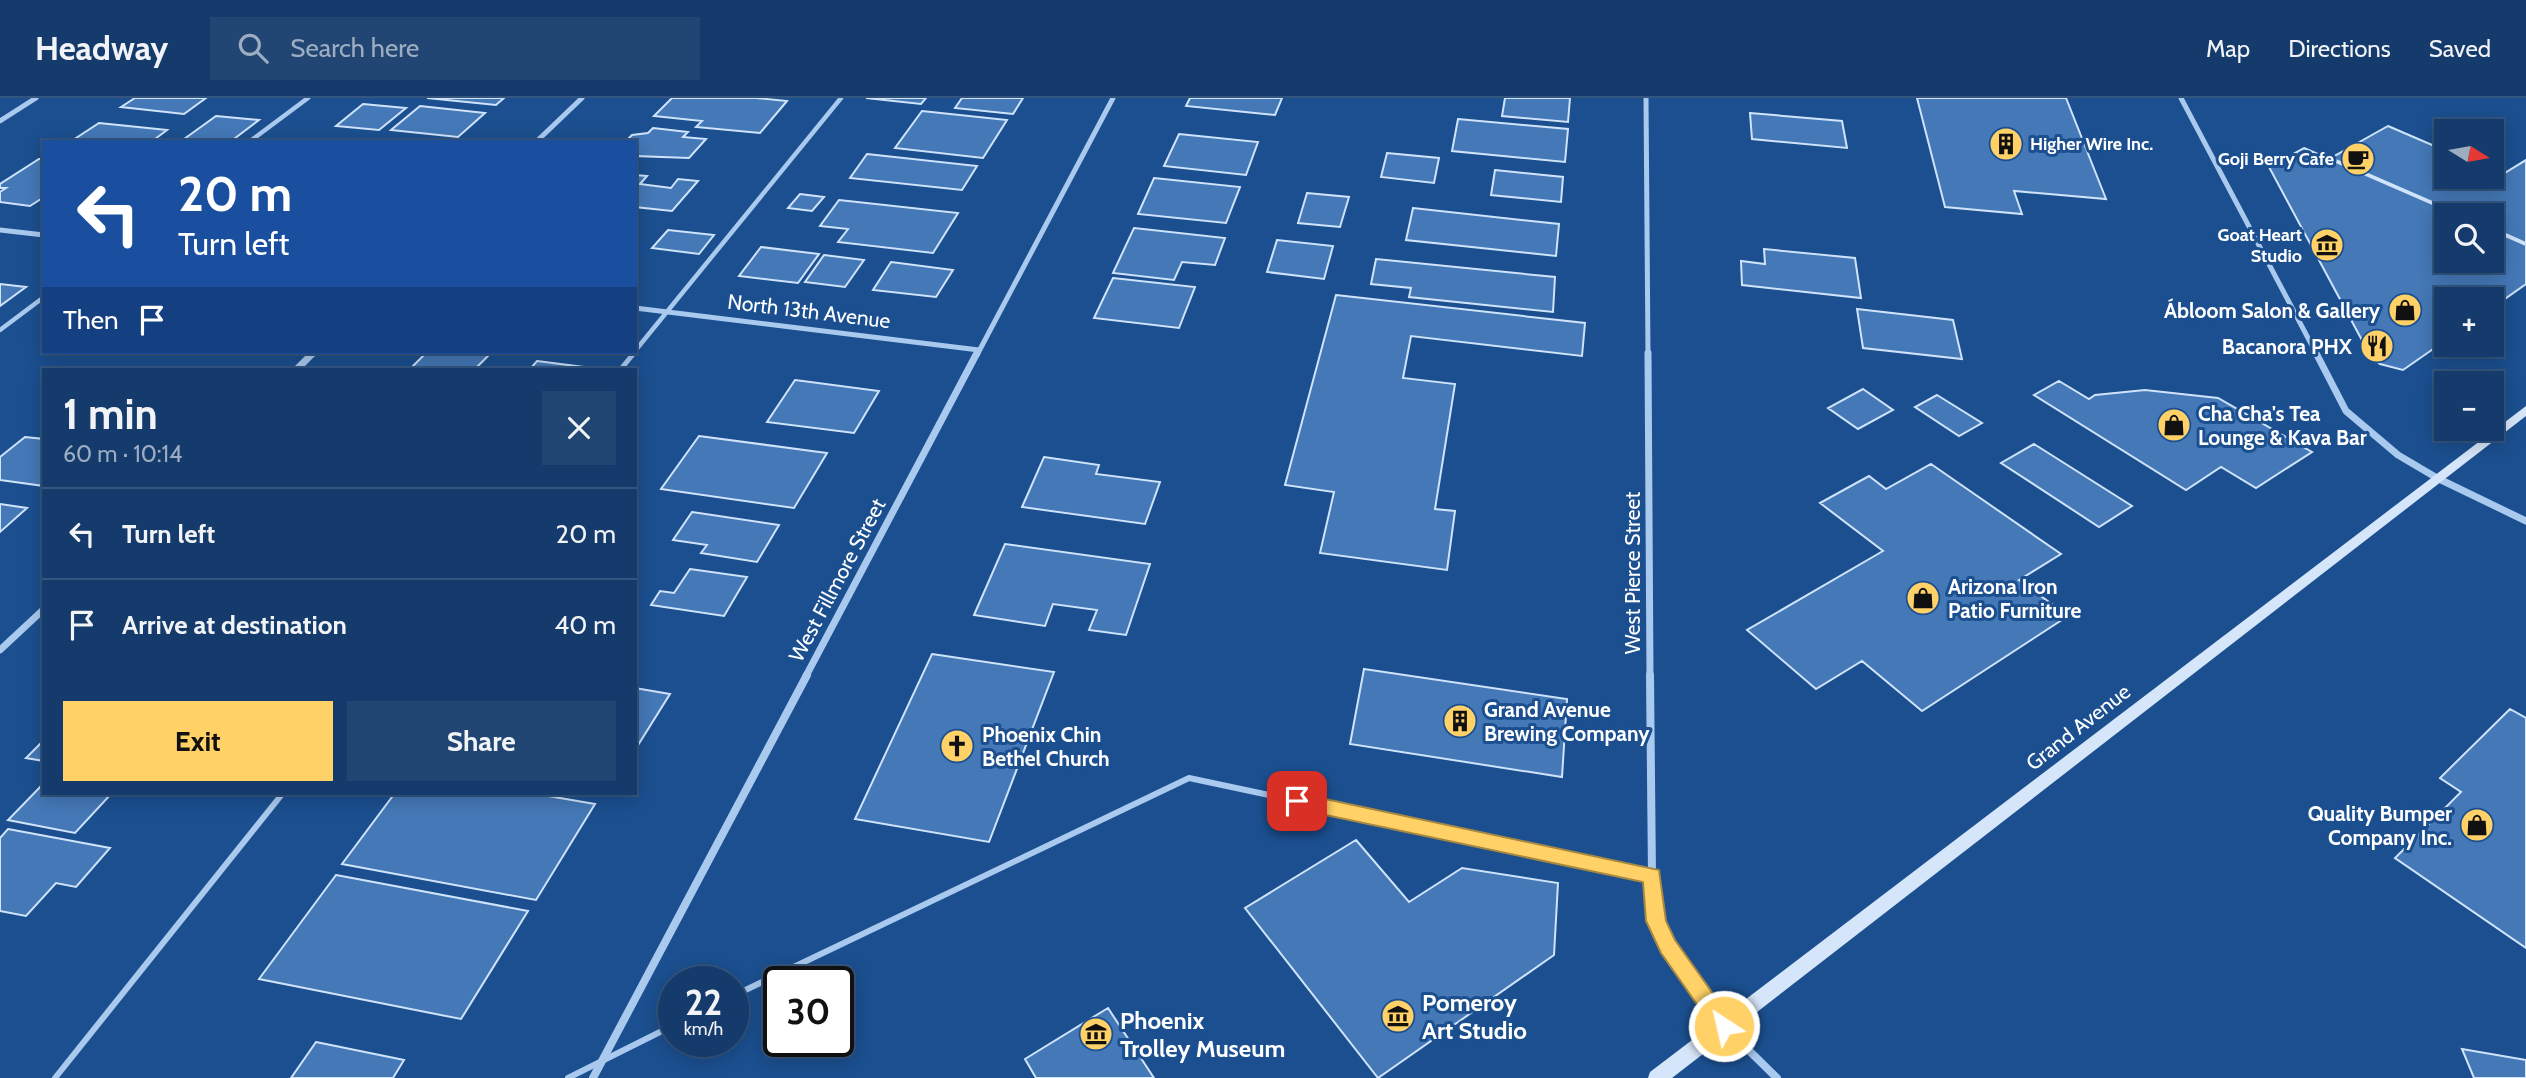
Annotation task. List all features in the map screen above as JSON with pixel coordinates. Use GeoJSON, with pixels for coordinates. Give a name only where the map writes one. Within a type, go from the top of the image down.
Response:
{"type":"FeatureCollection","features":[{"type":"Feature","properties":{"kind":"main road","name":"Grand Avenue"},"geometry":{"type":"LineString","coordinates":[[1657,1078],[2526,410]]}},
{"type":"Feature","properties":{"kind":"street"},"geometry":{"type":"LineString","coordinates":[[0,121],[36,98]]}},
{"type":"Feature","properties":{"kind":"street"},"geometry":{"type":"LineString","coordinates":[[538,140],[582,98]]}},
{"type":"Feature","properties":{"kind":"street","name":"West Fillmore Street"},"geometry":{"type":"LineString","coordinates":[[593,1078],[1113,98]]}},
{"type":"Feature","properties":{"kind":"street","name":"West Pierce Street"},"geometry":{"type":"LineString","coordinates":[[1646,98],[1652,876],[1656,921],[1668,947],[1724,1026],[1777,1078]]}},
{"type":"Feature","properties":{"kind":"street"},"geometry":{"type":"LineString","coordinates":[[2181,98],[2346,411],[2398,455],[2437,478],[2526,521]]}},
{"type":"Feature","properties":{"kind":"street"},"geometry":{"type":"LineString","coordinates":[[0,230],[42,235]]}},
{"type":"Feature","properties":{"kind":"street","name":"North 13th Avenue"},"geometry":{"type":"LineString","coordinates":[[637,308],[979,350]]}},
{"type":"Feature","properties":{"kind":"street"},"geometry":{"type":"LineString","coordinates":[[298,368],[313,354]]}},
{"type":"Feature","properties":{"kind":"street"},"geometry":{"type":"LineString","coordinates":[[0,650],[42,611]]}},
{"type":"Feature","properties":{"kind":"lane"},"geometry":{"type":"LineString","coordinates":[[252,140],[307,98]]}},
{"type":"Feature","properties":{"kind":"lane"},"geometry":{"type":"LineString","coordinates":[[637,348],[841,98]]}},
{"type":"Feature","properties":{"kind":"lane"},"geometry":{"type":"LineString","coordinates":[[0,330],[42,298]]}},
{"type":"Feature","properties":{"kind":"lane"},"geometry":{"type":"LineString","coordinates":[[622,368],[633,354]]}},
{"type":"Feature","properties":{"kind":"lane"},"geometry":{"type":"LineString","coordinates":[[749,988],[1189,778],[1652,876]]}},
{"type":"Feature","properties":{"kind":"lane"},"geometry":{"type":"LineString","coordinates":[[55,1078],[281,795]]}},
{"type":"Feature","properties":{"kind":"lane"},"geometry":{"type":"LineString","coordinates":[[568,1078],[658,1033]]}},
{"type":"Feature","properties":{"kind":"building"},"geometry":{"type":"Polygon","coordinates":[[[135,98],[206,98],[184,114],[121,107],[135,98]]]}},
{"type":"Feature","properties":{"kind":"building"},"geometry":{"type":"Polygon","coordinates":[[[427,98],[504,98],[496,105],[427,98]]]}},
{"type":"Feature","properties":{"kind":"building"},"geometry":{"type":"Polygon","coordinates":[[[672,98],[756,98],[787,101],[760,133],[696,127],[702,121],[654,116],[672,98]]]}},
{"type":"Feature","properties":{"kind":"building"},"geometry":{"type":"Polygon","coordinates":[[[866,98],[926,98],[921,104],[866,98]]]}},
{"type":"Feature","properties":{"kind":"building"},"geometry":{"type":"Polygon","coordinates":[[[962,98],[1023,98],[1013,114],[955,108],[962,98]]]}},
{"type":"Feature","properties":{"kind":"building"},"geometry":{"type":"Polygon","coordinates":[[[1190,98],[1282,98],[1275,115],[1186,106],[1190,98]]]}},
{"type":"Feature","properties":{"kind":"building"},"geometry":{"type":"Polygon","coordinates":[[[1505,98],[1570,98],[1568,122],[1502,116],[1505,98]]]}},
{"type":"Feature","properties":{"kind":"building","name":"Higher Wire Inc."},"geometry":{"type":"Polygon","coordinates":[[[1917,98],[2066,98],[2106,199],[2014,191],[2022,214],[1945,207],[1917,98]]]}},
{"type":"Feature","properties":{"kind":"building"},"geometry":{"type":"Polygon","coordinates":[[[363,104],[406,108],[379,130],[336,126],[363,104]]]}},
{"type":"Feature","properties":{"kind":"building"},"geometry":{"type":"Polygon","coordinates":[[[420,106],[485,113],[458,137],[391,130],[420,106]]]}},
{"type":"Feature","properties":{"kind":"building"},"geometry":{"type":"Polygon","coordinates":[[[922,111],[1007,120],[983,158],[895,148],[922,111]]]}},
{"type":"Feature","properties":{"kind":"building"},"geometry":{"type":"Polygon","coordinates":[[[1750,113],[1842,121],[1847,148],[1752,139],[1750,113]]]}},
{"type":"Feature","properties":{"kind":"building"},"geometry":{"type":"Polygon","coordinates":[[[216,116],[259,120],[233,140],[183,140],[216,116]]]}},
{"type":"Feature","properties":{"kind":"building"},"geometry":{"type":"Polygon","coordinates":[[[1458,119],[1568,129],[1565,162],[1452,151],[1458,119]]]}},
{"type":"Feature","properties":{"kind":"building"},"geometry":{"type":"Polygon","coordinates":[[[99,123],[167,130],[154,140],[73,140],[99,123]]]}},
{"type":"Feature","properties":{"kind":"building"},"geometry":{"type":"Polygon","coordinates":[[[2388,126],[2434,146],[2434,189],[2504,189],[2504,173],[2526,160],[2526,243],[2504,233],[2504,203],[2434,203],[2331,158],[2388,126]]]}},
{"type":"Feature","properties":{"kind":"building"},"geometry":{"type":"Polygon","coordinates":[[[653,128],[688,132],[683,137],[706,139],[689,158],[637,156],[637,140],[627,140],[632,135],[648,133],[653,128]]]}},
{"type":"Feature","properties":{"kind":"building"},"geometry":{"type":"Polygon","coordinates":[[[1179,134],[1258,142],[1246,175],[1164,166],[1179,134]]]}},
{"type":"Feature","properties":{"kind":"building"},"geometry":{"type":"Polygon","coordinates":[[[2304,148],[2434,205],[2434,273],[2504,273],[2504,235],[2526,245],[2526,284],[2504,300],[2504,287],[2434,287],[2434,348],[2403,370],[2380,364],[2371,357],[2269,167],[2304,148]]]}},
{"type":"Feature","properties":{"kind":"building"},"geometry":{"type":"Polygon","coordinates":[[[1387,153],[1439,158],[1434,183],[1381,177],[1387,153]]]}},
{"type":"Feature","properties":{"kind":"building"},"geometry":{"type":"Polygon","coordinates":[[[867,154],[977,166],[962,190],[850,178],[867,154]]]}},
{"type":"Feature","properties":{"kind":"building"},"geometry":{"type":"Polygon","coordinates":[[[42,159],[42,198],[30,206],[0,202],[0,192],[6,188],[0,188],[0,184],[42,159]]]}},
{"type":"Feature","properties":{"kind":"building"},"geometry":{"type":"Polygon","coordinates":[[[1495,170],[1563,177],[1561,202],[1491,195],[1495,170]]]}},
{"type":"Feature","properties":{"kind":"building"},"geometry":{"type":"Polygon","coordinates":[[[637,175],[647,176],[640,184],[671,188],[678,179],[698,181],[672,211],[637,207],[637,175]]]}},
{"type":"Feature","properties":{"kind":"building"},"geometry":{"type":"Polygon","coordinates":[[[1154,178],[1240,187],[1226,223],[1138,214],[1154,178]]]}},
{"type":"Feature","properties":{"kind":"building"},"geometry":{"type":"Polygon","coordinates":[[[1307,193],[1349,197],[1340,227],[1298,223],[1307,193]]]}},
{"type":"Feature","properties":{"kind":"building"},"geometry":{"type":"Polygon","coordinates":[[[800,194],[824,197],[812,211],[788,208],[800,194]]]}},
{"type":"Feature","properties":{"kind":"building"},"geometry":{"type":"Polygon","coordinates":[[[839,200],[958,213],[933,253],[838,242],[848,229],[820,226],[839,200]]]}},
{"type":"Feature","properties":{"kind":"building"},"geometry":{"type":"Polygon","coordinates":[[[1413,208],[1559,224],[1556,256],[1406,240],[1413,208]]]}},
{"type":"Feature","properties":{"kind":"building"},"geometry":{"type":"Polygon","coordinates":[[[1134,228],[1225,238],[1215,265],[1182,262],[1174,280],[1113,273],[1134,228]]]}},
{"type":"Feature","properties":{"kind":"building"},"geometry":{"type":"Polygon","coordinates":[[[668,230],[714,235],[699,254],[652,248],[668,230]]]}},
{"type":"Feature","properties":{"kind":"building"},"geometry":{"type":"Polygon","coordinates":[[[1277,240],[1333,246],[1324,279],[1267,272],[1277,240]]]}},
{"type":"Feature","properties":{"kind":"building"},"geometry":{"type":"Polygon","coordinates":[[[761,247],[819,254],[798,283],[739,276],[761,247]]]}},
{"type":"Feature","properties":{"kind":"building"},"geometry":{"type":"Polygon","coordinates":[[[1764,249],[1855,258],[1861,298],[1742,285],[1741,261],[1765,264],[1764,249]]]}},
{"type":"Feature","properties":{"kind":"building"},"geometry":{"type":"Polygon","coordinates":[[[824,255],[864,260],[845,287],[805,282],[824,255]]]}},
{"type":"Feature","properties":{"kind":"building"},"geometry":{"type":"Polygon","coordinates":[[[1376,259],[1555,277],[1553,312],[1409,297],[1411,288],[1371,284],[1376,259]]]}},
{"type":"Feature","properties":{"kind":"building"},"geometry":{"type":"Polygon","coordinates":[[[891,262],[953,270],[936,297],[873,290],[891,262]]]}},
{"type":"Feature","properties":{"kind":"building"},"geometry":{"type":"Polygon","coordinates":[[[1113,278],[1195,287],[1179,328],[1094,318],[1113,278]]]}},
{"type":"Feature","properties":{"kind":"building"},"geometry":{"type":"Polygon","coordinates":[[[0,284],[26,287],[0,306],[0,284]]]}},
{"type":"Feature","properties":{"kind":"building"},"geometry":{"type":"Polygon","coordinates":[[[1336,295],[1585,323],[1582,356],[1411,336],[1403,378],[1455,384],[1435,509],[1455,511],[1447,570],[1320,553],[1334,492],[1285,485],[1336,295]]]}},
{"type":"Feature","properties":{"kind":"building"},"geometry":{"type":"Polygon","coordinates":[[[1857,309],[1953,320],[1962,359],[1863,348],[1857,309]]]}},
{"type":"Feature","properties":{"kind":"building"},"geometry":{"type":"Polygon","coordinates":[[[425,354],[490,354],[476,368],[411,368],[425,354]]]}},
{"type":"Feature","properties":{"kind":"building"},"geometry":{"type":"Polygon","coordinates":[[[537,361],[584,367],[583,368],[531,368],[537,361]]]}},
{"type":"Feature","properties":{"kind":"building"},"geometry":{"type":"Polygon","coordinates":[[[795,380],[879,391],[854,433],[767,422],[795,380]]]}},
{"type":"Feature","properties":{"kind":"building","name":"Cha Cha's Tea Lounge & Kava Bar"},"geometry":{"type":"Polygon","coordinates":[[[2059,381],[2089,399],[2095,395],[2145,390],[2218,398],[2312,452],[2256,488],[2221,467],[2186,490],[2034,395],[2059,381]]]}},
{"type":"Feature","properties":{"kind":"building"},"geometry":{"type":"Polygon","coordinates":[[[1863,389],[1893,410],[1858,429],[1828,408],[1863,389]]]}},
{"type":"Feature","properties":{"kind":"building"},"geometry":{"type":"Polygon","coordinates":[[[1937,395],[1982,423],[1959,436],[1915,407],[1937,395]]]}},
{"type":"Feature","properties":{"kind":"building"},"geometry":{"type":"Polygon","coordinates":[[[699,436],[827,453],[794,508],[661,489],[699,436]]]}},
{"type":"Feature","properties":{"kind":"building"},"geometry":{"type":"Polygon","coordinates":[[[25,437],[42,439],[42,486],[0,480],[0,457],[25,437]]]}},
{"type":"Feature","properties":{"kind":"building"},"geometry":{"type":"Polygon","coordinates":[[[2034,444],[2132,506],[2099,527],[2001,463],[2034,444]]]}},
{"type":"Feature","properties":{"kind":"building"},"geometry":{"type":"Polygon","coordinates":[[[1044,457],[1099,465],[1096,474],[1160,482],[1145,524],[1022,507],[1044,457]]]}},
{"type":"Feature","properties":{"kind":"building","name":"Arizona Iron Patio Furniture"},"geometry":{"type":"Polygon","coordinates":[[[1931,464],[2061,554],[2019,580],[2068,616],[1922,711],[1862,661],[1816,689],[1747,630],[1883,551],[1820,503],[1869,476],[1886,489],[1931,464]]]}},
{"type":"Feature","properties":{"kind":"building"},"geometry":{"type":"Polygon","coordinates":[[[0,504],[27,508],[0,532],[0,504]]]}},
{"type":"Feature","properties":{"kind":"building"},"geometry":{"type":"Polygon","coordinates":[[[692,512],[779,525],[757,562],[701,553],[707,545],[673,540],[692,512]]]}},
{"type":"Feature","properties":{"kind":"building"},"geometry":{"type":"Polygon","coordinates":[[[1005,544],[1150,564],[1126,635],[1089,630],[1097,610],[1053,604],[1045,626],[974,615],[1005,544]]]}},
{"type":"Feature","properties":{"kind":"building"},"geometry":{"type":"Polygon","coordinates":[[[690,569],[747,577],[724,616],[651,605],[660,591],[674,593],[690,569]]]}},
{"type":"Feature","properties":{"kind":"building","name":"Phoenix Chin Bethel Church"},"geometry":{"type":"Polygon","coordinates":[[[932,654],[1054,672],[989,842],[855,819],[932,654]]]}},
{"type":"Feature","properties":{"kind":"building","name":"Grand Avenue Brewing Company"},"geometry":{"type":"Polygon","coordinates":[[[1364,669],[1567,699],[1562,777],[1350,744],[1364,669]]]}},
{"type":"Feature","properties":{"kind":"building"},"geometry":{"type":"Polygon","coordinates":[[[637,688],[670,694],[637,747],[637,688]]]}},
{"type":"Feature","properties":{"kind":"building","name":"Quality Bumper Company Inc."},"geometry":{"type":"Polygon","coordinates":[[[2510,709],[2526,718],[2526,948],[2395,858],[2461,792],[2440,778],[2510,709]]]}},
{"type":"Feature","properties":{"kind":"building"},"geometry":{"type":"Polygon","coordinates":[[[42,742],[42,761],[26,758],[42,742]]]}},
{"type":"Feature","properties":{"kind":"building"},"geometry":{"type":"Polygon","coordinates":[[[42,785],[42,795],[110,795],[75,833],[8,820],[42,785]]]}},
{"type":"Feature","properties":{"kind":"building"},"geometry":{"type":"Polygon","coordinates":[[[394,795],[543,795],[595,804],[536,900],[342,864],[394,795]]]}},
{"type":"Feature","properties":{"kind":"building"},"geometry":{"type":"Polygon","coordinates":[[[8,829],[110,848],[76,887],[56,883],[26,916],[0,911],[0,838],[8,829]]]}},
{"type":"Feature","properties":{"kind":"building","name":"Pomeroy Art Studio"},"geometry":{"type":"Polygon","coordinates":[[[1356,840],[1409,902],[1462,868],[1558,883],[1554,955],[1378,1078],[1245,908],[1356,840]]]}},
{"type":"Feature","properties":{"kind":"building"},"geometry":{"type":"Polygon","coordinates":[[[336,875],[528,911],[461,1019],[259,979],[336,875]]]}},
{"type":"Feature","properties":{"kind":"building","name":"Phoenix Trolley Museum"},"geometry":{"type":"Polygon","coordinates":[[[1108,1008],[1154,1078],[1036,1078],[1025,1059],[1108,1008]]]}},
{"type":"Feature","properties":{"kind":"building"},"geometry":{"type":"Polygon","coordinates":[[[316,1042],[404,1060],[393,1078],[291,1078],[316,1042]]]}},
{"type":"Feature","properties":{"kind":"building"},"geometry":{"type":"Polygon","coordinates":[[[2462,1049],[2526,1060],[2526,1078],[2474,1078],[2462,1049]]]}},
{"type":"Feature","properties":{"kind":"place","name":"Higher Wire Inc."},"geometry":{"type":"Point","coordinates":[2006,144]}},
{"type":"Feature","properties":{"kind":"place","name":"Goji Berry Cafe"},"geometry":{"type":"Point","coordinates":[2358,159]}},
{"type":"Feature","properties":{"kind":"place","name":"Goat Heart Studio"},"geometry":{"type":"Point","coordinates":[2327,245]}},
{"type":"Feature","properties":{"kind":"place","name":"Ábloom Salon & Gallery"},"geometry":{"type":"Point","coordinates":[2405,310]}},
{"type":"Feature","properties":{"kind":"place","name":"Bacanora PHX"},"geometry":{"type":"Point","coordinates":[2377,346]}},
{"type":"Feature","properties":{"kind":"place","name":"Cha Cha's Tea Lounge & Kava Bar"},"geometry":{"type":"Point","coordinates":[2174,425]}},
{"type":"Feature","properties":{"kind":"place","name":"Arizona Iron Patio Furniture"},"geometry":{"type":"Point","coordinates":[1923,598]}},
{"type":"Feature","properties":{"kind":"place","name":"Grand Avenue Brewing Company"},"geometry":{"type":"Point","coordinates":[1460,721]}},
{"type":"Feature","properties":{"kind":"place","name":"Phoenix Chin Bethel Church"},"geometry":{"type":"Point","coordinates":[957,746]}},
{"type":"Feature","properties":{"kind":"place","name":"Quality Bumper Company Inc."},"geometry":{"type":"Point","coordinates":[2477,825]}},
{"type":"Feature","properties":{"kind":"place","name":"Pomeroy Art Studio"},"geometry":{"type":"Point","coordinates":[1398,1016]}},
{"type":"Feature","properties":{"kind":"place","name":"Phoenix Trolley Museum"},"geometry":{"type":"Point","coordinates":[1096,1034]}},
{"type":"Feature","properties":{"kind":"route"},"geometry":{"type":"LineString","coordinates":[[1297,801],[1652,876],[1656,921],[1668,947],[1724,1026]]}}]}
